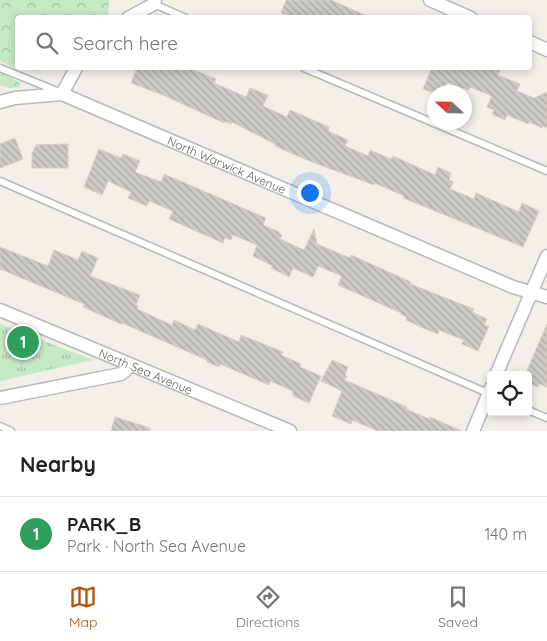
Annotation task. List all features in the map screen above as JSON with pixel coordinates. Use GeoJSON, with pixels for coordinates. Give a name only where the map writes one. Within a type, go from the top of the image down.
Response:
{"type":"FeatureCollection","features":[{"type":"Feature","properties":{"kind":"street"},"geometry":{"type":"LineString","coordinates":[[430,0],[464,15]]}},
{"type":"Feature","properties":{"kind":"street"},"geometry":{"type":"LineString","coordinates":[[133,15],[154,2]]}},
{"type":"Feature","properties":{"kind":"street"},"geometry":{"type":"LineString","coordinates":[[532,43],[547,50]]}},
{"type":"Feature","properties":{"kind":"street"},"geometry":{"type":"LineString","coordinates":[[0,102],[15,98],[62,94],[75,70]]}},
{"type":"Feature","properties":{"kind":"street","name":"North Warwick Avenue"},"geometry":{"type":"LineString","coordinates":[[62,94],[513,287],[547,297]]}},
{"type":"Feature","properties":{"kind":"street"},"geometry":{"type":"LineString","coordinates":[[498,371],[547,256]]}},
{"type":"Feature","properties":{"kind":"street","name":"North Sea Avenue"},"geometry":{"type":"LineString","coordinates":[[0,310],[290,431]]}},
{"type":"Feature","properties":{"kind":"street"},"geometry":{"type":"LineString","coordinates":[[0,398],[121,374],[126,370],[128,364]]}},
{"type":"Feature","properties":{"kind":"street"},"geometry":{"type":"LineString","coordinates":[[472,431],[487,398]]}},
{"type":"Feature","properties":{"kind":"lane"},"geometry":{"type":"LineString","coordinates":[[154,2],[180,15]]}},
{"type":"Feature","properties":{"kind":"lane"},"geometry":{"type":"LineString","coordinates":[[0,68],[62,94]]}},
{"type":"Feature","properties":{"kind":"lane"},"geometry":{"type":"LineString","coordinates":[[309,70],[547,171]]}},
{"type":"Feature","properties":{"kind":"lane"},"geometry":{"type":"LineString","coordinates":[[0,181],[487,391]]}},
{"type":"Feature","properties":{"kind":"lane"},"geometry":{"type":"LineString","coordinates":[[532,412],[547,418]]}},
{"type":"Feature","properties":{"kind":"lane"},"geometry":{"type":"LineString","coordinates":[[0,426],[11,431]]}},
{"type":"Feature","properties":{"kind":"green space"},"geometry":{"type":"Polygon","coordinates":[[[0,0],[109,0],[108,15],[15,15],[15,67],[0,61],[0,0]]]}},
{"type":"Feature","properties":{"kind":"green space"},"geometry":{"type":"Polygon","coordinates":[[[0,71],[20,83],[20,87],[9,88],[0,85],[0,71]]]}},
{"type":"Feature","properties":{"kind":"green space"},"geometry":{"type":"Polygon","coordinates":[[[0,324],[93,360],[0,381],[0,324]]]}},
{"type":"Feature","properties":{"kind":"building"},"geometry":{"type":"Polygon","coordinates":[[[286,0],[331,0],[365,15],[286,15],[281,13],[286,0]]]}},
{"type":"Feature","properties":{"kind":"building"},"geometry":{"type":"Polygon","coordinates":[[[136,70],[194,70],[216,79],[214,83],[246,97],[250,88],[268,95],[263,106],[287,117],[290,110],[329,127],[328,131],[348,140],[345,146],[368,156],[370,150],[391,159],[393,156],[435,175],[438,167],[451,173],[449,180],[453,182],[450,189],[474,199],[476,193],[519,212],[522,203],[539,211],[523,247],[403,198],[404,196],[375,183],[374,185],[307,160],[275,146],[275,144],[232,122],[231,124],[224,121],[224,123],[163,95],[131,83],[136,70]]]}},
{"type":"Feature","properties":{"kind":"building"},"geometry":{"type":"Polygon","coordinates":[[[431,70],[500,70],[498,75],[520,84],[517,91],[534,98],[547,92],[547,128],[543,126],[542,128],[529,122],[528,124],[507,115],[505,120],[492,114],[494,110],[487,107],[492,96],[472,88],[472,85],[455,85],[447,82],[446,85],[427,85],[427,90],[423,89],[431,70]]]}},
{"type":"Feature","properties":{"kind":"building"},"geometry":{"type":"Polygon","coordinates":[[[15,138],[23,159],[0,168],[0,144],[15,138]]]}},
{"type":"Feature","properties":{"kind":"building"},"geometry":{"type":"Polygon","coordinates":[[[68,144],[68,168],[32,168],[32,154],[36,145],[68,144]]]}},
{"type":"Feature","properties":{"kind":"building"},"geometry":{"type":"Polygon","coordinates":[[[99,149],[121,158],[123,154],[140,161],[135,172],[161,182],[164,174],[266,218],[263,225],[279,232],[282,235],[280,239],[304,250],[314,229],[317,244],[350,258],[351,255],[411,282],[410,284],[474,309],[472,312],[487,319],[484,325],[489,326],[478,351],[462,344],[464,340],[439,330],[438,334],[423,328],[406,320],[407,317],[401,313],[338,285],[342,276],[318,266],[313,277],[293,268],[289,277],[253,256],[257,245],[233,235],[231,240],[225,238],[223,243],[169,219],[173,211],[149,201],[147,206],[128,198],[131,192],[108,181],[102,195],[84,187],[99,149]]]}},
{"type":"Feature","properties":{"kind":"building"},"geometry":{"type":"Polygon","coordinates":[[[0,247],[48,266],[54,250],[78,260],[82,251],[98,258],[90,276],[140,295],[136,305],[138,306],[137,309],[172,325],[174,320],[195,330],[198,324],[239,342],[241,335],[283,352],[281,355],[301,364],[300,367],[321,376],[309,403],[293,396],[293,391],[270,381],[269,385],[220,364],[219,367],[207,362],[207,360],[83,307],[84,304],[0,269],[0,247]]]}},
{"type":"Feature","properties":{"kind":"building"},"geometry":{"type":"Polygon","coordinates":[[[547,324],[547,387],[539,384],[538,387],[532,385],[532,371],[527,371],[547,324]]]}},
{"type":"Feature","properties":{"kind":"building"},"geometry":{"type":"Polygon","coordinates":[[[332,360],[348,367],[345,380],[407,407],[406,409],[462,431],[378,431],[352,420],[351,424],[332,416],[342,391],[321,381],[332,360]]]}},
{"type":"Feature","properties":{"kind":"building"},"geometry":{"type":"Polygon","coordinates":[[[115,417],[150,428],[150,431],[111,431],[115,417]]]}},
{"type":"Feature","properties":{"kind":"place","name":"PARK_B"},"geometry":{"type":"Point","coordinates":[23,342]}}]}
